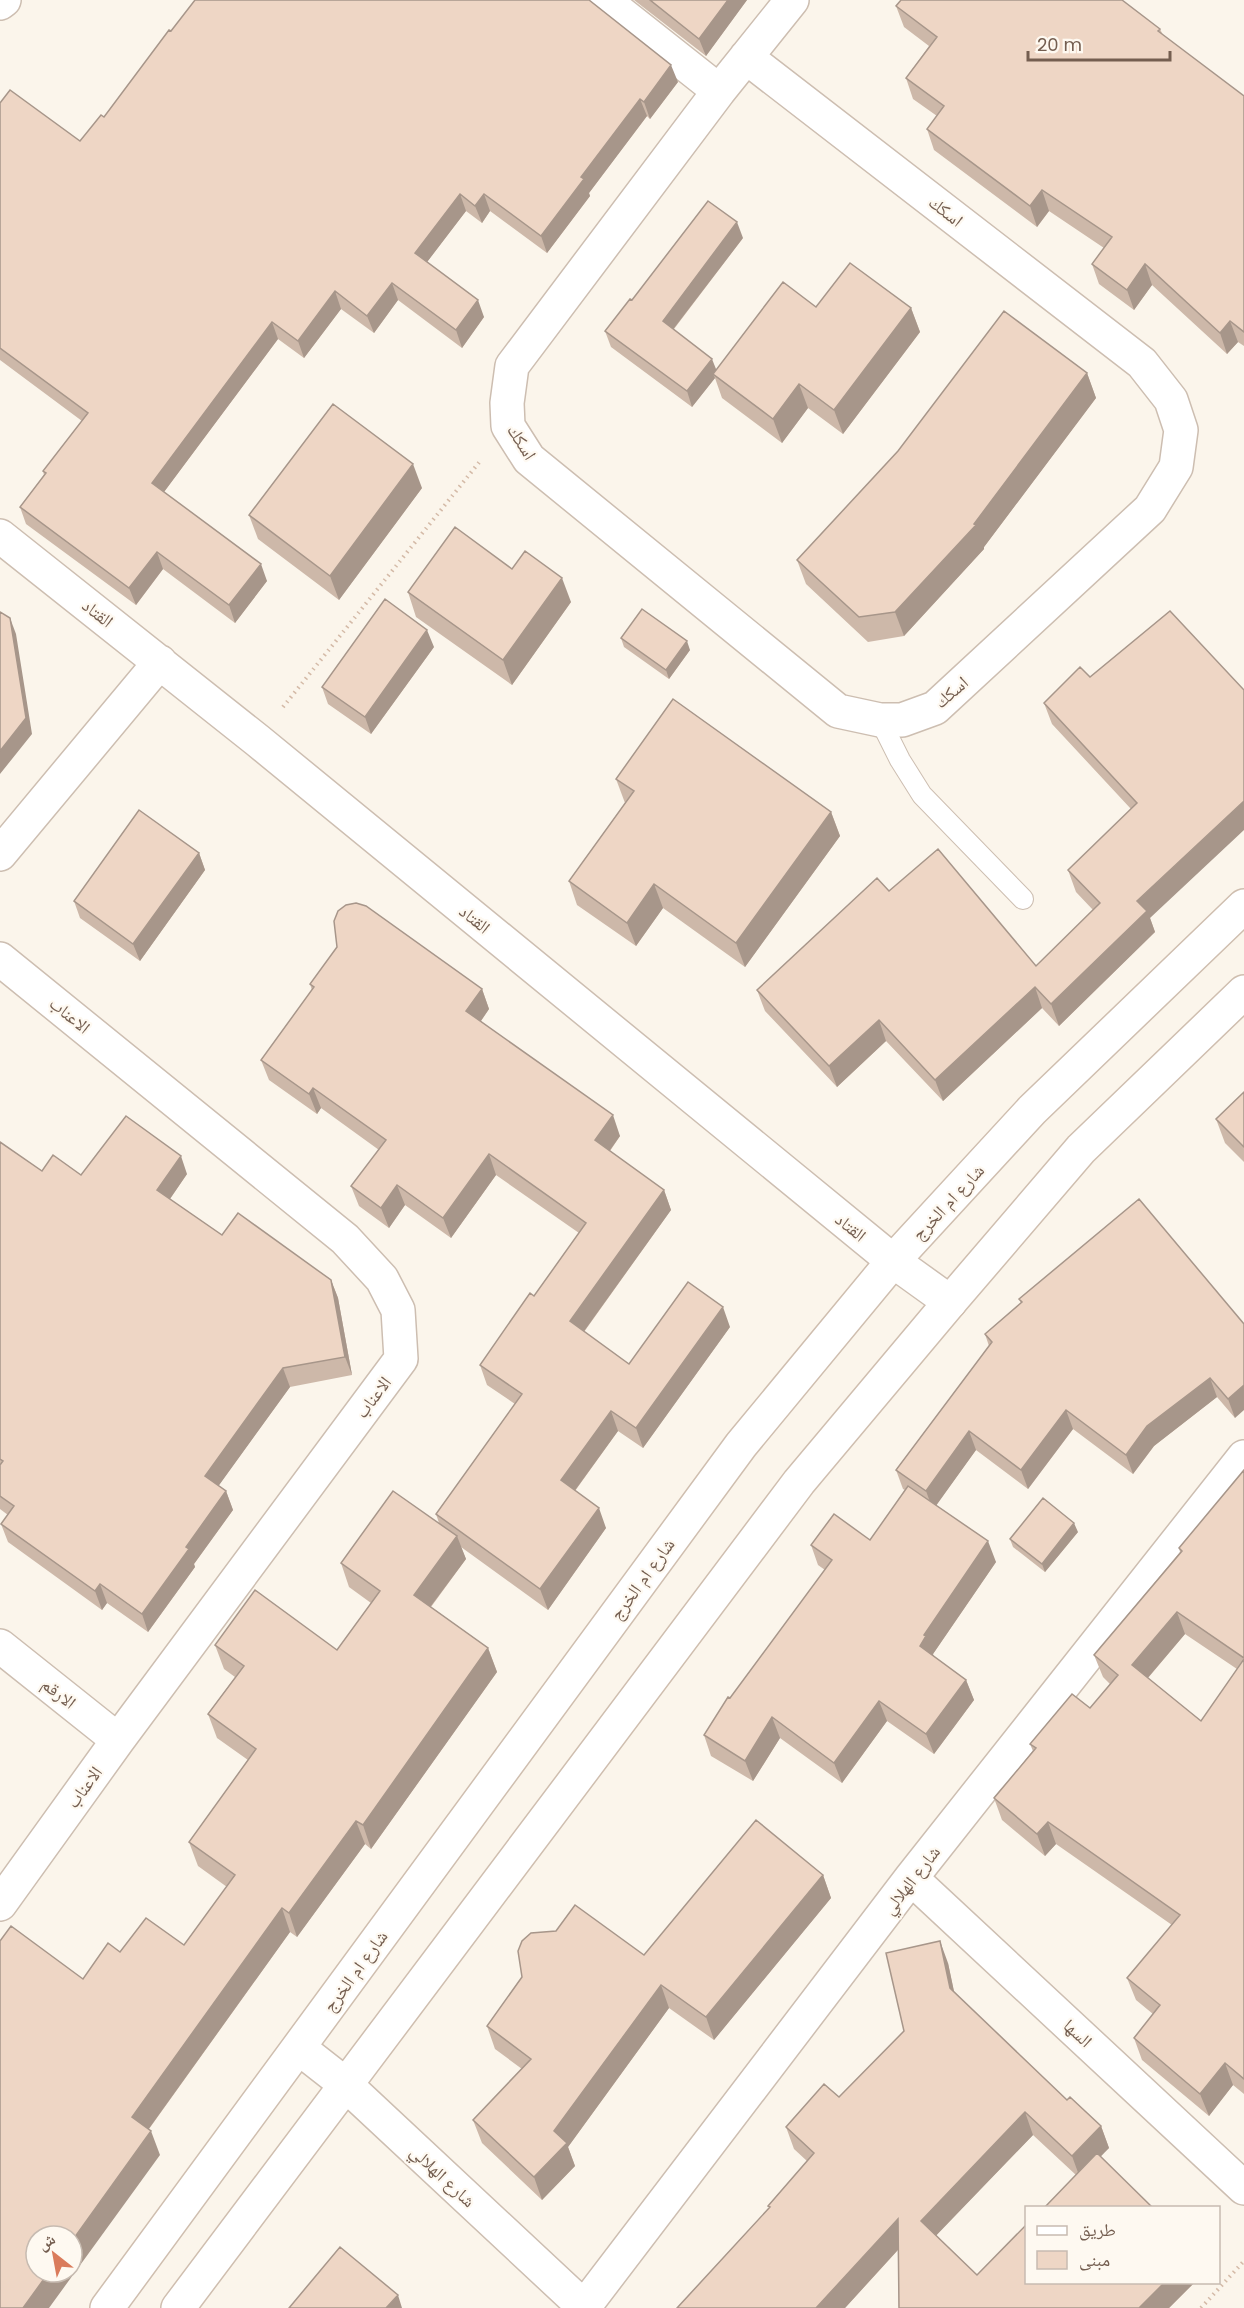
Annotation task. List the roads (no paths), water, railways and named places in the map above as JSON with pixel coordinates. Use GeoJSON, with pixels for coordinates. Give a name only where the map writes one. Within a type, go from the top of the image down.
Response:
{"type":"FeatureCollection","features":[{"type":"Feature","properties":{"kind":"street"},"geometry":{"type":"LineString","coordinates":[[0,3],[4,0]]}},
{"type":"Feature","properties":{"kind":"street"},"geometry":{"type":"LineString","coordinates":[[604,0],[719,91]]}},
{"type":"Feature","properties":{"kind":"street","name":"اسكك"},"geometry":{"type":"LineString","coordinates":[[746,57],[1142,363],[1171,399],[1181,430],[1176,467],[1150,509],[935,708],[902,720],[880,720],[838,711],[529,459],[508,426],[507,403],[512,366],[719,91],[746,57],[792,0]]}},
{"type":"Feature","properties":{"kind":"street","name":"القتاد"},"geometry":{"type":"LineString","coordinates":[[0,536],[257,740],[893,1261],[950,1302]]}},
{"type":"Feature","properties":{"kind":"street"},"geometry":{"type":"LineString","coordinates":[[0,854],[160,662]]}},
{"type":"Feature","properties":{"kind":"street","name":"شارع ام الخرج"},"geometry":{"type":"LineString","coordinates":[[107,2308],[741,1445],[893,1261],[1032,1110],[1244,906]]}},
{"type":"Feature","properties":{"kind":"street","name":"الاعناب"},"geometry":{"type":"LineString","coordinates":[[0,959],[345,1239],[382,1279],[398,1310],[401,1359],[118,1740],[0,1904]]}},
{"type":"Feature","properties":{"kind":"street"},"geometry":{"type":"LineString","coordinates":[[178,2308],[799,1482],[1082,1149],[1244,992]]}},
{"type":"Feature","properties":{"kind":"street","name":"شارع الهلالي"},"geometry":{"type":"LineString","coordinates":[[299,2048],[345,2084],[584,2308],[911,1878],[1244,1457]]}},
{"type":"Feature","properties":{"kind":"street","name":"الارقم"},"geometry":{"type":"LineString","coordinates":[[0,1646],[118,1740]]}},
{"type":"Feature","properties":{"kind":"street","name":"السها"},"geometry":{"type":"LineString","coordinates":[[911,1878],[1244,2188]]}},
{"type":"Feature","properties":{"kind":"lane"},"geometry":{"type":"LineString","coordinates":[[880,720],[900,760],[922,795],[1023,899]]}}]}
